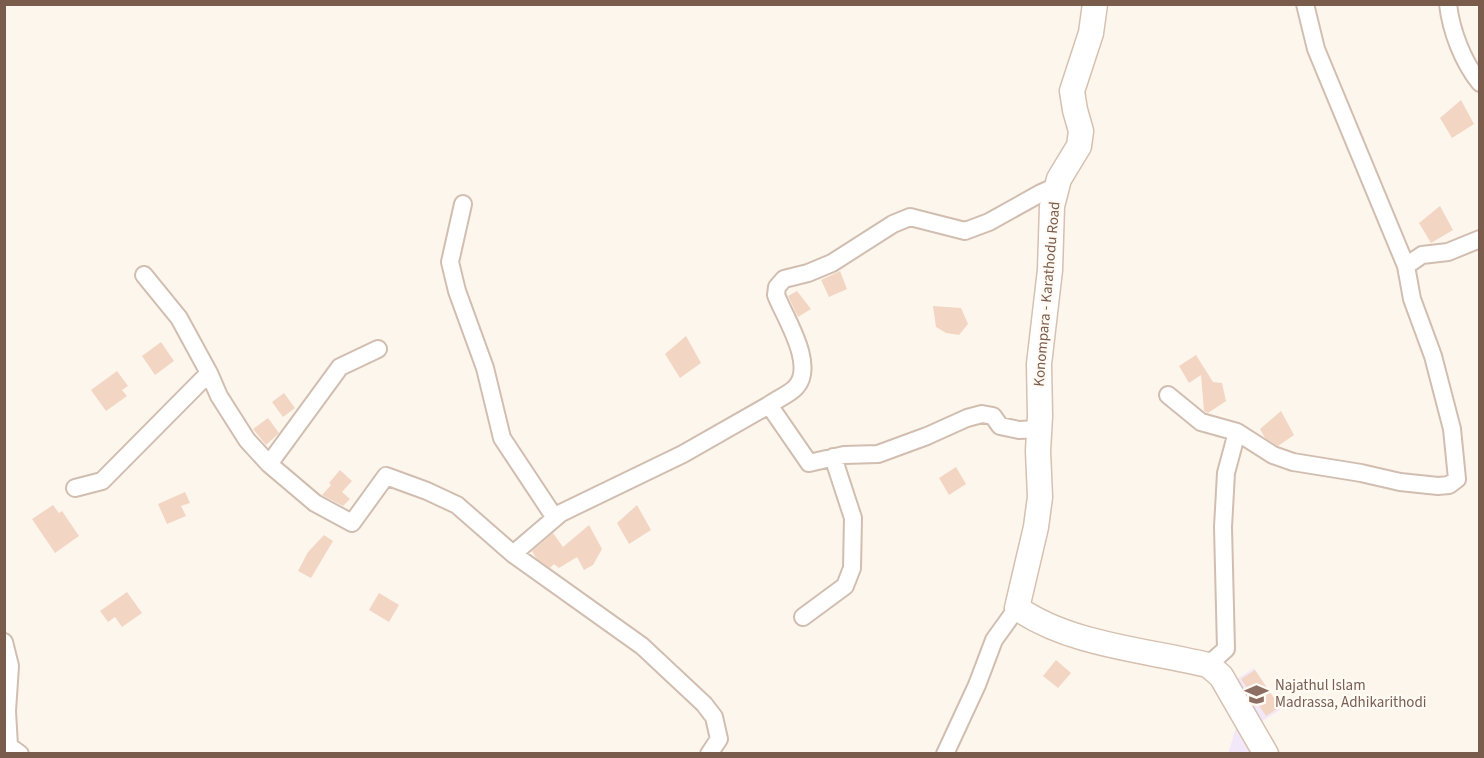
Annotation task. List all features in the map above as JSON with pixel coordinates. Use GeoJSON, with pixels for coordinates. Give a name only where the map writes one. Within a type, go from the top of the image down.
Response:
{"type":"FeatureCollection","features":[{"type":"Feature","properties":{"kind":"main road","name":"Konompara - Karathodu Road"},"geometry":{"type":"LineString","coordinates":[[1017,608],[1037,517],[1040,477],[1039,364],[1051,260],[1052,206],[1059,179],[1079,146],[1081,131],[1072,91],[1091,33],[1095,4]]}},
{"type":"Feature","properties":{"kind":"main road"},"geometry":{"type":"LineString","coordinates":[[1017,608],[1035,621],[1080,637],[1208,665],[1221,676],[1266,753]]}},
{"type":"Feature","properties":{"kind":"street"},"geometry":{"type":"LineString","coordinates":[[1168,395],[1201,422],[1237,432],[1273,455],[1293,462],[1400,482],[1438,486],[1449,485],[1457,479],[1452,429],[1432,356],[1412,299],[1406,266],[1316,49],[1305,4]]}},
{"type":"Feature","properties":{"kind":"street"},"geometry":{"type":"LineString","coordinates":[[1448,4],[1450,18],[1469,70],[1479,83]]}},
{"type":"Feature","properties":{"kind":"street"},"geometry":{"type":"LineString","coordinates":[[513,555],[561,513],[683,454],[795,389],[803,371],[802,356],[776,295],[777,287],[784,279],[808,273],[832,263],[893,224],[910,218],[965,231],[989,222],[1057,186]]}},
{"type":"Feature","properties":{"kind":"street"},"geometry":{"type":"LineString","coordinates":[[463,204],[450,262],[457,291],[485,368],[502,438],[555,518]]}},
{"type":"Feature","properties":{"kind":"street"},"geometry":{"type":"LineString","coordinates":[[1406,266],[1422,255],[1448,252],[1479,239]]}},
{"type":"Feature","properties":{"kind":"street"},"geometry":{"type":"LineString","coordinates":[[144,275],[179,318],[210,373],[219,396],[241,431],[268,464],[315,503],[352,523],[386,476],[457,505],[513,555],[642,646],[704,704],[714,717],[719,739],[709,753]]}},
{"type":"Feature","properties":{"kind":"street"},"geometry":{"type":"LineString","coordinates":[[268,464],[340,367],[378,349]]}},
{"type":"Feature","properties":{"kind":"street"},"geometry":{"type":"LineString","coordinates":[[75,488],[102,481],[210,373]]}},
{"type":"Feature","properties":{"kind":"street"},"geometry":{"type":"LineString","coordinates":[[769,405],[809,464],[844,455],[878,454],[982,414],[993,416],[1000,426],[1019,430],[1039,429]]}},
{"type":"Feature","properties":{"kind":"street"},"geometry":{"type":"LineString","coordinates":[[1208,665],[1226,649],[1223,527],[1226,473],[1237,432]]}},
{"type":"Feature","properties":{"kind":"street"},"geometry":{"type":"LineString","coordinates":[[803,617],[845,586],[852,568],[853,518],[833,458]]}},
{"type":"Feature","properties":{"kind":"street"},"geometry":{"type":"LineString","coordinates":[[945,753],[977,685],[994,640],[1017,608]]}},
{"type":"Feature","properties":{"kind":"street"},"geometry":{"type":"LineString","coordinates":[[4,642],[10,666],[7,711],[9,746],[20,753]]}},
{"type":"Feature","properties":{"kind":"shaded area","name":"Najathul Islam Madrassa, Adhikarithodi"},"geometry":{"type":"Polygon","coordinates":[[[1254,668],[1281,709],[1261,722],[1234,681],[1254,668]]]}},
{"type":"Feature","properties":{"kind":"shaded area"},"geometry":{"type":"Polygon","coordinates":[[[1242,725],[1259,753],[1228,754],[1236,728],[1242,725]]]}},
{"type":"Feature","properties":{"kind":"building"},"geometry":{"type":"Polygon","coordinates":[[[1461,100],[1474,124],[1452,138],[1440,118],[1461,100]]]}},
{"type":"Feature","properties":{"kind":"building"},"geometry":{"type":"Polygon","coordinates":[[[1440,206],[1453,230],[1431,243],[1419,223],[1440,206]]]}},
{"type":"Feature","properties":{"kind":"building"},"geometry":{"type":"Polygon","coordinates":[[[840,271],[847,289],[829,297],[821,280],[840,271]]]}},
{"type":"Feature","properties":{"kind":"building"},"geometry":{"type":"Polygon","coordinates":[[[797,291],[811,309],[798,317],[788,296],[797,291]]]}},
{"type":"Feature","properties":{"kind":"building"},"geometry":{"type":"Polygon","coordinates":[[[933,306],[961,308],[968,324],[959,335],[946,333],[936,327],[933,306]]]}},
{"type":"Feature","properties":{"kind":"building"},"geometry":{"type":"Polygon","coordinates":[[[686,336],[701,363],[680,378],[665,354],[686,336]]]}},
{"type":"Feature","properties":{"kind":"building"},"geometry":{"type":"Polygon","coordinates":[[[161,342],[174,361],[155,375],[142,356],[161,342]]]}},
{"type":"Feature","properties":{"kind":"building"},"geometry":{"type":"Polygon","coordinates":[[[1196,355],[1213,382],[1222,383],[1226,401],[1208,413],[1204,411],[1201,375],[1189,383],[1179,366],[1196,355]]]}},
{"type":"Feature","properties":{"kind":"building"},"geometry":{"type":"Polygon","coordinates":[[[117,371],[128,386],[122,390],[127,396],[106,411],[91,390],[117,371]]]}},
{"type":"Feature","properties":{"kind":"building"},"geometry":{"type":"Polygon","coordinates":[[[284,393],[295,408],[283,417],[272,402],[284,393]]]}},
{"type":"Feature","properties":{"kind":"building"},"geometry":{"type":"Polygon","coordinates":[[[1281,411],[1294,435],[1278,446],[1265,438],[1260,429],[1281,411]]]}},
{"type":"Feature","properties":{"kind":"building"},"geometry":{"type":"Polygon","coordinates":[[[268,418],[279,433],[266,445],[253,429],[268,418]]]}},
{"type":"Feature","properties":{"kind":"building"},"geometry":{"type":"Polygon","coordinates":[[[956,467],[966,484],[949,495],[939,478],[956,467]]]}},
{"type":"Feature","properties":{"kind":"building"},"geometry":{"type":"Polygon","coordinates":[[[340,470],[352,481],[342,492],[350,499],[343,506],[322,495],[340,470]]]}},
{"type":"Feature","properties":{"kind":"building"},"geometry":{"type":"Polygon","coordinates":[[[185,492],[190,503],[181,506],[186,516],[167,524],[158,504],[185,492]]]}},
{"type":"Feature","properties":{"kind":"building"},"geometry":{"type":"Polygon","coordinates":[[[53,505],[59,513],[62,511],[79,536],[55,553],[32,519],[53,505]]]}},
{"type":"Feature","properties":{"kind":"building"},"geometry":{"type":"Polygon","coordinates":[[[637,505],[651,530],[629,544],[617,523],[637,505]]]}},
{"type":"Feature","properties":{"kind":"building"},"geometry":{"type":"Polygon","coordinates":[[[589,525],[602,549],[593,565],[584,570],[577,557],[559,568],[554,564],[550,568],[536,558],[532,551],[553,533],[563,547],[589,525]]]}},
{"type":"Feature","properties":{"kind":"building"},"geometry":{"type":"Polygon","coordinates":[[[324,535],[333,541],[311,578],[298,571],[308,552],[324,535]]]}},
{"type":"Feature","properties":{"kind":"building"},"geometry":{"type":"Polygon","coordinates":[[[127,592],[142,613],[122,627],[115,617],[108,622],[100,611],[127,592]]]}},
{"type":"Feature","properties":{"kind":"building"},"geometry":{"type":"Polygon","coordinates":[[[379,593],[399,605],[389,622],[369,610],[379,593]]]}},
{"type":"Feature","properties":{"kind":"building"},"geometry":{"type":"Polygon","coordinates":[[[1056,660],[1071,673],[1058,688],[1043,676],[1056,660]]]}},
{"type":"Feature","properties":{"kind":"building","name":"Najathul Islam Madrassa, Adhikarithodi"},"geometry":{"type":"Polygon","coordinates":[[[1255,670],[1280,707],[1266,716],[1241,679],[1255,670]]]}},
{"type":"Feature","properties":{"kind":"place","name":"Najathul Islam Madrassa, Adhikarithodi"},"geometry":{"type":"Point","coordinates":[1257,694]}}]}
